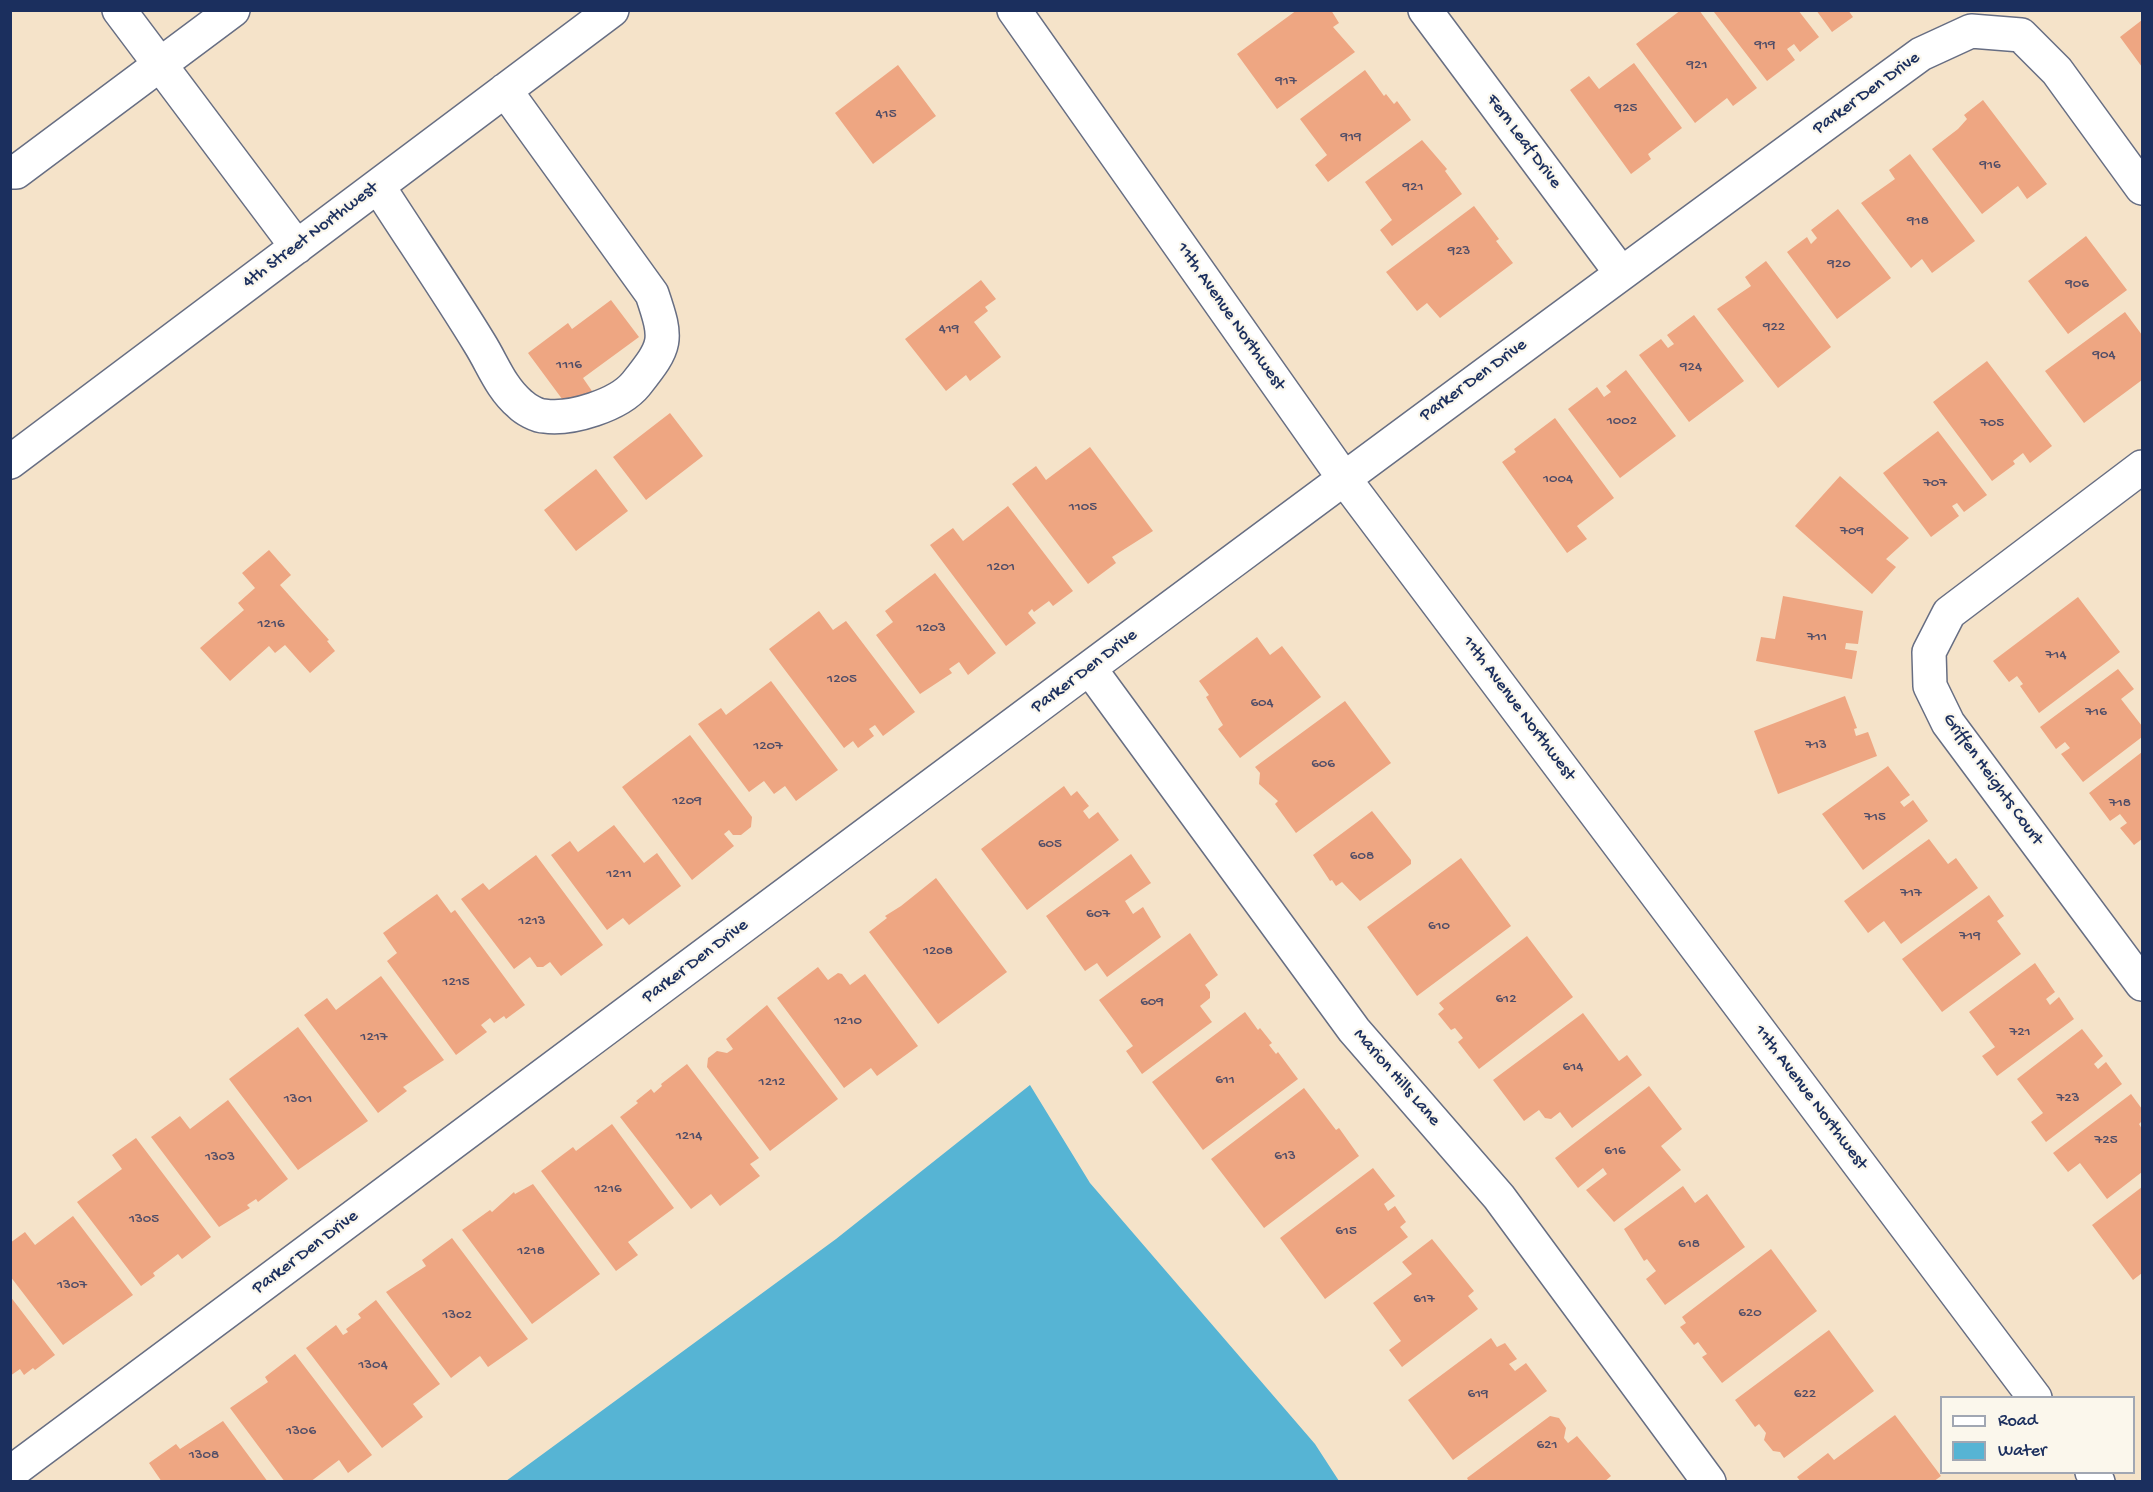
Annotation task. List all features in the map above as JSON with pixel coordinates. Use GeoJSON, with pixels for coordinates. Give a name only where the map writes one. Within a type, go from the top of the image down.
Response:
{"type":"FeatureCollection","features":[{"type":"Feature","properties":{"kind":"street"},"geometry":{"type":"LineString","coordinates":[[119,10],[297,247]]}},
{"type":"Feature","properties":{"kind":"street"},"geometry":{"type":"LineString","coordinates":[[10,172],[16,172],[233,10]]}},
{"type":"Feature","properties":{"kind":"street","name":"4th Street Northwest"},"geometry":{"type":"LineString","coordinates":[[10,462],[612,10]]}},
{"type":"Feature","properties":{"kind":"street","name":"11th Avenue Northwest"},"geometry":{"type":"LineString","coordinates":[[1014,10],[1343,477],[2033,1396]]}},
{"type":"Feature","properties":{"kind":"street","name":"Fern Leaf Drive"},"geometry":{"type":"LineString","coordinates":[[1425,10],[1621,273]]}},
{"type":"Feature","properties":{"kind":"street","name":"Parker Den Drive"},"geometry":{"type":"LineString","coordinates":[[10,1473],[1090,669],[1343,477],[1920,54],[1971,31],[2021,35],[2057,71],[2142,188]]}},
{"type":"Feature","properties":{"kind":"street"},"geometry":{"type":"LineString","coordinates":[[378,186],[481,345],[503,387],[521,405],[543,417],[577,413],[607,404],[630,391],[659,355],[663,328],[652,294],[506,90]]}},
{"type":"Feature","properties":{"kind":"street","name":"Griffen Heights Court"},"geometry":{"type":"LineString","coordinates":[[2142,467],[1949,613],[1929,652],[1930,686],[1948,723],[2142,984]]}},
{"type":"Feature","properties":{"kind":"street","name":"Marion Hills Lane"},"geometry":{"type":"LineString","coordinates":[[1090,669],[1354,1030],[1499,1197],[1710,1482]]}},
{"type":"Feature","properties":{"kind":"water"},"geometry":{"type":"Polygon","coordinates":[[[1030,1085],[1090,1183],[1315,1444],[1339,1481],[506,1481],[836,1239],[1030,1085]]]}},
{"type":"Feature","properties":{"kind":"building"},"geometry":{"type":"Polygon","coordinates":[[[1297,10],[1331,10],[1339,23],[1333,27],[1355,52],[1277,109],[1237,54],[1297,10]]]}},
{"type":"Feature","properties":{"kind":"building"},"geometry":{"type":"Polygon","coordinates":[[[1681,10],[1699,10],[1757,88],[1733,106],[1727,98],[1695,123],[1636,44],[1681,10]]]}},
{"type":"Feature","properties":{"kind":"building"},"geometry":{"type":"Polygon","coordinates":[[[1716,10],[1798,10],[1819,37],[1800,52],[1794,44],[1787,49],[1795,60],[1767,81],[1714,12],[1716,10]]]}},
{"type":"Feature","properties":{"kind":"building"},"geometry":{"type":"Polygon","coordinates":[[[1816,10],[1848,10],[1853,17],[1832,32],[1816,10]]]}},
{"type":"Feature","properties":{"kind":"building"},"geometry":{"type":"Polygon","coordinates":[[[2142,20],[2142,67],[2120,37],[2142,20]]]}},
{"type":"Feature","properties":{"kind":"building"},"geometry":{"type":"Polygon","coordinates":[[[1634,63],[1682,128],[1648,154],[1651,159],[1631,174],[1570,90],[1589,76],[1599,89],[1634,63]]]}},
{"type":"Feature","properties":{"kind":"building"},"geometry":{"type":"Polygon","coordinates":[[[898,65],[936,116],[873,164],[835,113],[898,65]]]}},
{"type":"Feature","properties":{"kind":"building"},"geometry":{"type":"Polygon","coordinates":[[[1365,70],[1384,96],[1386,94],[1394,104],[1397,101],[1411,120],[1328,182],[1315,165],[1327,155],[1300,119],[1365,70]]]}},
{"type":"Feature","properties":{"kind":"building"},"geometry":{"type":"Polygon","coordinates":[[[1983,100],[2047,184],[2027,199],[2018,186],[1982,214],[1932,149],[1958,129],[1967,119],[1964,115],[1983,100]]]}},
{"type":"Feature","properties":{"kind":"building"},"geometry":{"type":"Polygon","coordinates":[[[1422,140],[1447,169],[1445,171],[1462,194],[1392,246],[1380,230],[1392,220],[1365,182],[1422,140]]]}},
{"type":"Feature","properties":{"kind":"building"},"geometry":{"type":"Polygon","coordinates":[[[1910,154],[1975,241],[1932,273],[1922,259],[1911,268],[1861,203],[1895,179],[1889,170],[1910,154]]]}},
{"type":"Feature","properties":{"kind":"building"},"geometry":{"type":"Polygon","coordinates":[[[1474,206],[1499,239],[1496,241],[1513,263],[1440,318],[1427,303],[1417,311],[1386,272],[1474,206]]]}},
{"type":"Feature","properties":{"kind":"building"},"geometry":{"type":"Polygon","coordinates":[[[1838,209],[1891,278],[1837,319],[1787,252],[1807,237],[1811,244],[1817,238],[1811,230],[1838,209]]]}},
{"type":"Feature","properties":{"kind":"building"},"geometry":{"type":"Polygon","coordinates":[[[2086,236],[2127,290],[2068,334],[2028,281],[2086,236]]]}},
{"type":"Feature","properties":{"kind":"building"},"geometry":{"type":"Polygon","coordinates":[[[1766,261],[1831,347],[1778,388],[1717,309],[1751,286],[1745,277],[1766,261]]]}},
{"type":"Feature","properties":{"kind":"building"},"geometry":{"type":"Polygon","coordinates":[[[981,280],[996,299],[985,307],[988,311],[974,322],[1001,357],[970,381],[966,375],[946,391],[905,339],[981,280]]]}},
{"type":"Feature","properties":{"kind":"building"},"geometry":{"type":"Polygon","coordinates":[[[611,300],[639,337],[583,378],[594,394],[571,411],[528,353],[568,323],[572,329],[611,300]]]}},
{"type":"Feature","properties":{"kind":"building"},"geometry":{"type":"Polygon","coordinates":[[[2125,312],[2142,335],[2142,380],[2084,423],[2045,371],[2125,312]]]}},
{"type":"Feature","properties":{"kind":"building"},"geometry":{"type":"Polygon","coordinates":[[[1694,315],[1744,381],[1689,422],[1639,355],[1661,339],[1668,348],[1674,344],[1667,335],[1694,315]]]}},
{"type":"Feature","properties":{"kind":"building"},"geometry":{"type":"Polygon","coordinates":[[[1987,361],[2052,446],[2030,463],[2023,453],[2013,461],[2015,464],[1992,481],[1933,402],[1987,361]]]}},
{"type":"Feature","properties":{"kind":"building"},"geometry":{"type":"Polygon","coordinates":[[[1626,370],[1676,436],[1620,478],[1568,409],[1597,387],[1604,397],[1611,392],[1606,386],[1626,370]]]}},
{"type":"Feature","properties":{"kind":"building"},"geometry":{"type":"Polygon","coordinates":[[[670,413],[703,456],[646,500],[613,457],[670,413]]]}},
{"type":"Feature","properties":{"kind":"building"},"geometry":{"type":"Polygon","coordinates":[[[1555,418],[1614,498],[1577,526],[1587,539],[1567,553],[1502,462],[1516,452],[1514,449],[1555,418]]]}},
{"type":"Feature","properties":{"kind":"building"},"geometry":{"type":"Polygon","coordinates":[[[1938,431],[1987,495],[1964,512],[1957,503],[1952,506],[1959,516],[1931,537],[1883,473],[1938,431]]]}},
{"type":"Feature","properties":{"kind":"building"},"geometry":{"type":"Polygon","coordinates":[[[1090,447],[1153,531],[1112,557],[1116,563],[1088,584],[1012,484],[1036,466],[1046,480],[1090,447]]]}},
{"type":"Feature","properties":{"kind":"building"},"geometry":{"type":"Polygon","coordinates":[[[596,469],[628,511],[576,551],[544,510],[596,469]]]}},
{"type":"Feature","properties":{"kind":"building"},"geometry":{"type":"Polygon","coordinates":[[[1840,476],[1909,538],[1886,559],[1896,567],[1872,594],[1795,526],[1840,476]]]}},
{"type":"Feature","properties":{"kind":"building"},"geometry":{"type":"Polygon","coordinates":[[[1008,506],[1073,591],[1053,606],[1049,601],[1034,612],[1032,609],[1028,613],[1036,623],[1006,646],[930,545],[953,528],[963,541],[1008,506]]]}},
{"type":"Feature","properties":{"kind":"building"},"geometry":{"type":"Polygon","coordinates":[[[269,550],[291,575],[280,585],[329,640],[327,641],[335,651],[310,673],[285,645],[275,653],[269,646],[230,681],[200,648],[244,610],[238,603],[255,588],[242,573],[269,550]]]}},
{"type":"Feature","properties":{"kind":"building"},"geometry":{"type":"Polygon","coordinates":[[[935,573],[996,653],[968,675],[959,662],[949,669],[952,673],[920,694],[876,635],[893,622],[885,611],[935,573]]]}},
{"type":"Feature","properties":{"kind":"building"},"geometry":{"type":"Polygon","coordinates":[[[1783,596],[1863,611],[1858,644],[1846,643],[1845,649],[1857,651],[1852,679],[1756,661],[1761,637],[1775,639],[1783,596]]]}},
{"type":"Feature","properties":{"kind":"building"},"geometry":{"type":"Polygon","coordinates":[[[2078,597],[2120,652],[2039,713],[2020,686],[2023,684],[2017,676],[2009,682],[1993,661],[2078,597]]]}},
{"type":"Feature","properties":{"kind":"building"},"geometry":{"type":"Polygon","coordinates":[[[819,611],[833,630],[846,621],[915,712],[883,736],[875,725],[869,729],[874,736],[858,748],[853,741],[844,748],[769,649],[819,611]]]}},
{"type":"Feature","properties":{"kind":"building"},"geometry":{"type":"Polygon","coordinates":[[[1257,637],[1270,655],[1282,646],[1321,697],[1240,758],[1218,729],[1223,725],[1206,697],[1209,695],[1199,681],[1257,637]]]}},
{"type":"Feature","properties":{"kind":"building"},"geometry":{"type":"Polygon","coordinates":[[[2118,669],[2134,689],[2121,699],[2142,726],[2142,737],[2083,782],[2061,754],[2070,748],[2065,742],[2056,749],[2040,727],[2118,669]]]}},
{"type":"Feature","properties":{"kind":"building"},"geometry":{"type":"Polygon","coordinates":[[[771,681],[838,770],[796,801],[785,786],[774,794],[764,781],[749,792],[698,724],[721,708],[726,715],[771,681]]]}},
{"type":"Feature","properties":{"kind":"building"},"geometry":{"type":"Polygon","coordinates":[[[1845,696],[1857,728],[1854,729],[1856,736],[1868,732],[1877,756],[1778,794],[1754,731],[1845,696]]]}},
{"type":"Feature","properties":{"kind":"building"},"geometry":{"type":"Polygon","coordinates":[[[1345,701],[1391,763],[1296,833],[1275,804],[1278,801],[1259,784],[1260,773],[1255,767],[1345,701]]]}},
{"type":"Feature","properties":{"kind":"building"},"geometry":{"type":"Polygon","coordinates":[[[690,735],[752,817],[751,827],[741,835],[733,835],[729,830],[724,834],[734,846],[692,880],[622,787],[690,735]]]}},
{"type":"Feature","properties":{"kind":"building"},"geometry":{"type":"Polygon","coordinates":[[[2142,752],[2142,839],[2134,845],[2120,828],[2127,823],[2120,814],[2110,821],[2089,793],[2142,752]]]}},
{"type":"Feature","properties":{"kind":"building"},"geometry":{"type":"Polygon","coordinates":[[[1888,766],[1910,795],[1900,802],[1904,807],[1913,800],[1928,821],[1863,870],[1822,814],[1888,766]]]}},
{"type":"Feature","properties":{"kind":"building"},"geometry":{"type":"Polygon","coordinates":[[[1064,786],[1071,796],[1077,791],[1089,806],[1083,811],[1089,819],[1098,812],[1119,840],[1027,910],[981,849],[1064,786]]]}},
{"type":"Feature","properties":{"kind":"building"},"geometry":{"type":"Polygon","coordinates":[[[1372,811],[1411,860],[1411,864],[1360,901],[1342,882],[1336,886],[1332,880],[1330,881],[1313,855],[1372,811]]]}},
{"type":"Feature","properties":{"kind":"building"},"geometry":{"type":"Polygon","coordinates":[[[614,825],[644,863],[657,853],[681,886],[629,925],[623,918],[607,930],[551,855],[570,841],[578,852],[614,825]]]}},
{"type":"Feature","properties":{"kind":"building"},"geometry":{"type":"Polygon","coordinates":[[[1929,839],[1948,864],[1956,858],[1978,888],[1901,944],[1884,921],[1868,933],[1844,901],[1929,839]]]}},
{"type":"Feature","properties":{"kind":"building"},"geometry":{"type":"Polygon","coordinates":[[[1131,854],[1151,883],[1125,901],[1133,914],[1143,907],[1161,937],[1107,977],[1097,963],[1085,971],[1046,916],[1131,854]]]}},
{"type":"Feature","properties":{"kind":"building"},"geometry":{"type":"Polygon","coordinates":[[[536,855],[603,945],[561,976],[550,962],[543,967],[537,967],[530,957],[514,969],[461,899],[483,883],[489,890],[536,855]]]}},
{"type":"Feature","properties":{"kind":"building"},"geometry":{"type":"Polygon","coordinates":[[[1461,858],[1511,926],[1417,996],[1367,927],[1461,858]]]}},
{"type":"Feature","properties":{"kind":"building"},"geometry":{"type":"Polygon","coordinates":[[[936,878],[1007,972],[938,1024],[869,932],[887,918],[885,916],[936,878]]]}},
{"type":"Feature","properties":{"kind":"building"},"geometry":{"type":"Polygon","coordinates":[[[437,894],[451,913],[455,910],[525,1005],[506,1019],[504,1016],[494,1023],[490,1018],[481,1025],[487,1032],[456,1055],[387,961],[397,953],[383,933],[437,894]]]}},
{"type":"Feature","properties":{"kind":"building"},"geometry":{"type":"Polygon","coordinates":[[[1989,895],[2004,916],[1997,921],[2021,954],[1942,1012],[1902,959],[1989,895]]]}},
{"type":"Feature","properties":{"kind":"building"},"geometry":{"type":"Polygon","coordinates":[[[1190,933],[1218,975],[1205,985],[1210,992],[1210,998],[1200,1006],[1212,1022],[1142,1074],[1126,1051],[1133,1046],[1099,1000],[1190,933]]]}},
{"type":"Feature","properties":{"kind":"building"},"geometry":{"type":"Polygon","coordinates":[[[1527,936],[1573,997],[1479,1069],[1458,1042],[1463,1038],[1455,1028],[1451,1030],[1438,1014],[1444,1009],[1439,1003],[1527,936]]]}},
{"type":"Feature","properties":{"kind":"building"},"geometry":{"type":"Polygon","coordinates":[[[2035,963],[2055,992],[2046,999],[2050,1005],[2059,997],[2074,1019],[1997,1076],[1982,1056],[1995,1047],[1969,1012],[2035,963]]]}},
{"type":"Feature","properties":{"kind":"building"},"geometry":{"type":"Polygon","coordinates":[[[818,967],[828,980],[838,973],[842,974],[850,985],[865,974],[918,1046],[877,1076],[871,1068],[844,1088],[777,998],[818,967]]]}},
{"type":"Feature","properties":{"kind":"building"},"geometry":{"type":"Polygon","coordinates":[[[381,976],[444,1060],[403,1087],[407,1091],[378,1113],[304,1015],[327,998],[336,1010],[381,976]]]}},
{"type":"Feature","properties":{"kind":"building"},"geometry":{"type":"Polygon","coordinates":[[[767,1005],[838,1099],[770,1151],[707,1067],[708,1058],[717,1051],[727,1053],[733,1049],[726,1039],[767,1005]]]}},
{"type":"Feature","properties":{"kind":"building"},"geometry":{"type":"Polygon","coordinates":[[[1245,1012],[1258,1030],[1260,1028],[1272,1043],[1269,1045],[1276,1054],[1278,1052],[1298,1079],[1203,1150],[1152,1082],[1245,1012]]]}},
{"type":"Feature","properties":{"kind":"building"},"geometry":{"type":"Polygon","coordinates":[[[1583,1013],[1619,1061],[1627,1055],[1642,1075],[1572,1128],[1560,1112],[1551,1119],[1545,1118],[1539,1110],[1524,1121],[1493,1080],[1583,1013]]]}},
{"type":"Feature","properties":{"kind":"building"},"geometry":{"type":"Polygon","coordinates":[[[298,1027],[368,1121],[298,1170],[229,1079],[298,1027]]]}},
{"type":"Feature","properties":{"kind":"building"},"geometry":{"type":"Polygon","coordinates":[[[2082,1029],[2103,1056],[2094,1064],[2098,1069],[2106,1062],[2122,1084],[2046,1142],[2031,1122],[2043,1113],[2017,1079],[2082,1029]]]}},
{"type":"Feature","properties":{"kind":"building"},"geometry":{"type":"Polygon","coordinates":[[[687,1064],[759,1158],[750,1164],[760,1176],[720,1206],[711,1194],[691,1209],[620,1117],[651,1089],[654,1093],[662,1086],[661,1084],[687,1064]]]}},
{"type":"Feature","properties":{"kind":"building"},"geometry":{"type":"Polygon","coordinates":[[[1649,1086],[1682,1129],[1661,1146],[1681,1170],[1614,1222],[1586,1190],[1607,1174],[1603,1168],[1578,1188],[1555,1158],[1649,1086]]]}},
{"type":"Feature","properties":{"kind":"building"},"geometry":{"type":"Polygon","coordinates":[[[1304,1088],[1336,1130],[1339,1128],[1359,1156],[1264,1228],[1211,1159],[1304,1088]]]}},
{"type":"Feature","properties":{"kind":"building"},"geometry":{"type":"Polygon","coordinates":[[[2131,1094],[2142,1109],[2142,1121],[2139,1124],[2142,1129],[2142,1172],[2107,1199],[2080,1163],[2068,1172],[2053,1153],[2131,1094]]]}},
{"type":"Feature","properties":{"kind":"building"},"geometry":{"type":"Polygon","coordinates":[[[228,1100],[288,1179],[258,1202],[256,1199],[247,1205],[250,1208],[219,1227],[151,1137],[180,1116],[190,1129],[228,1100]]]}},
{"type":"Feature","properties":{"kind":"building"},"geometry":{"type":"Polygon","coordinates":[[[612,1124],[674,1208],[628,1242],[638,1255],[616,1271],[541,1171],[573,1147],[576,1151],[612,1124]]]}},
{"type":"Feature","properties":{"kind":"building"},"geometry":{"type":"Polygon","coordinates":[[[136,1138],[211,1237],[182,1259],[178,1254],[153,1273],[155,1276],[141,1286],[77,1202],[122,1169],[112,1155],[136,1138]]]}},
{"type":"Feature","properties":{"kind":"building"},"geometry":{"type":"Polygon","coordinates":[[[1373,1168],[1395,1196],[1384,1204],[1388,1211],[1395,1206],[1406,1222],[1400,1227],[1408,1237],[1325,1299],[1280,1238],[1373,1168]]]}},
{"type":"Feature","properties":{"kind":"building"},"geometry":{"type":"Polygon","coordinates":[[[533,1184],[600,1274],[532,1324],[462,1230],[490,1210],[492,1212],[514,1192],[515,1194],[533,1184]]]}},
{"type":"Feature","properties":{"kind":"building"},"geometry":{"type":"Polygon","coordinates":[[[1683,1186],[1695,1203],[1707,1194],[1745,1247],[1665,1305],[1646,1279],[1656,1271],[1647,1259],[1644,1261],[1624,1229],[1683,1186]]]}},
{"type":"Feature","properties":{"kind":"building"},"geometry":{"type":"Polygon","coordinates":[[[2142,1187],[2142,1273],[2133,1280],[2092,1225],[2142,1187]]]}},
{"type":"Feature","properties":{"kind":"building"},"geometry":{"type":"Polygon","coordinates":[[[73,1216],[133,1295],[63,1345],[10,1276],[10,1243],[25,1232],[35,1245],[73,1216]]]}},
{"type":"Feature","properties":{"kind":"building"},"geometry":{"type":"Polygon","coordinates":[[[452,1238],[528,1339],[488,1367],[480,1356],[451,1378],[386,1292],[426,1266],[422,1260],[452,1238]]]}},
{"type":"Feature","properties":{"kind":"building"},"geometry":{"type":"Polygon","coordinates":[[[1432,1239],[1474,1291],[1468,1296],[1478,1309],[1402,1367],[1389,1350],[1401,1341],[1373,1303],[1412,1274],[1402,1262],[1432,1239]]]}},
{"type":"Feature","properties":{"kind":"building"},"geometry":{"type":"Polygon","coordinates":[[[1771,1249],[1817,1311],[1722,1383],[1702,1357],[1707,1354],[1698,1342],[1694,1345],[1680,1327],[1686,1323],[1682,1317],[1771,1249]]]}},
{"type":"Feature","properties":{"kind":"building"},"geometry":{"type":"Polygon","coordinates":[[[10,1296],[55,1355],[24,1375],[20,1369],[10,1376],[10,1296]]]}},
{"type":"Feature","properties":{"kind":"building"},"geometry":{"type":"Polygon","coordinates":[[[376,1300],[440,1384],[413,1404],[423,1417],[382,1448],[306,1348],[336,1325],[343,1335],[348,1332],[346,1329],[361,1318],[358,1314],[376,1300]]]}},
{"type":"Feature","properties":{"kind":"building"},"geometry":{"type":"Polygon","coordinates":[[[1829,1330],[1874,1391],[1784,1458],[1780,1452],[1773,1451],[1764,1440],[1766,1433],[1759,1424],[1755,1427],[1735,1400],[1829,1330]]]}},
{"type":"Feature","properties":{"kind":"building"},"geometry":{"type":"Polygon","coordinates":[[[1491,1338],[1497,1347],[1505,1343],[1517,1359],[1509,1364],[1515,1371],[1526,1363],[1547,1391],[1453,1460],[1408,1400],[1491,1338]]]}},
{"type":"Feature","properties":{"kind":"building"},"geometry":{"type":"Polygon","coordinates":[[[295,1354],[372,1455],[348,1473],[339,1460],[310,1482],[285,1482],[230,1408],[268,1382],[265,1377],[295,1354]]]}},
{"type":"Feature","properties":{"kind":"building"},"geometry":{"type":"Polygon","coordinates":[[[1895,1415],[1941,1476],[1933,1482],[1801,1482],[1797,1477],[1828,1453],[1834,1460],[1895,1415]]]}},
{"type":"Feature","properties":{"kind":"building"},"geometry":{"type":"Polygon","coordinates":[[[1550,1416],[1559,1418],[1566,1428],[1564,1438],[1568,1443],[1577,1436],[1611,1476],[1604,1482],[1469,1482],[1467,1478],[1550,1416]]]}},
{"type":"Feature","properties":{"kind":"building"},"geometry":{"type":"Polygon","coordinates":[[[223,1421],[268,1482],[162,1482],[149,1463],[176,1444],[180,1449],[223,1421]]]}}]}
